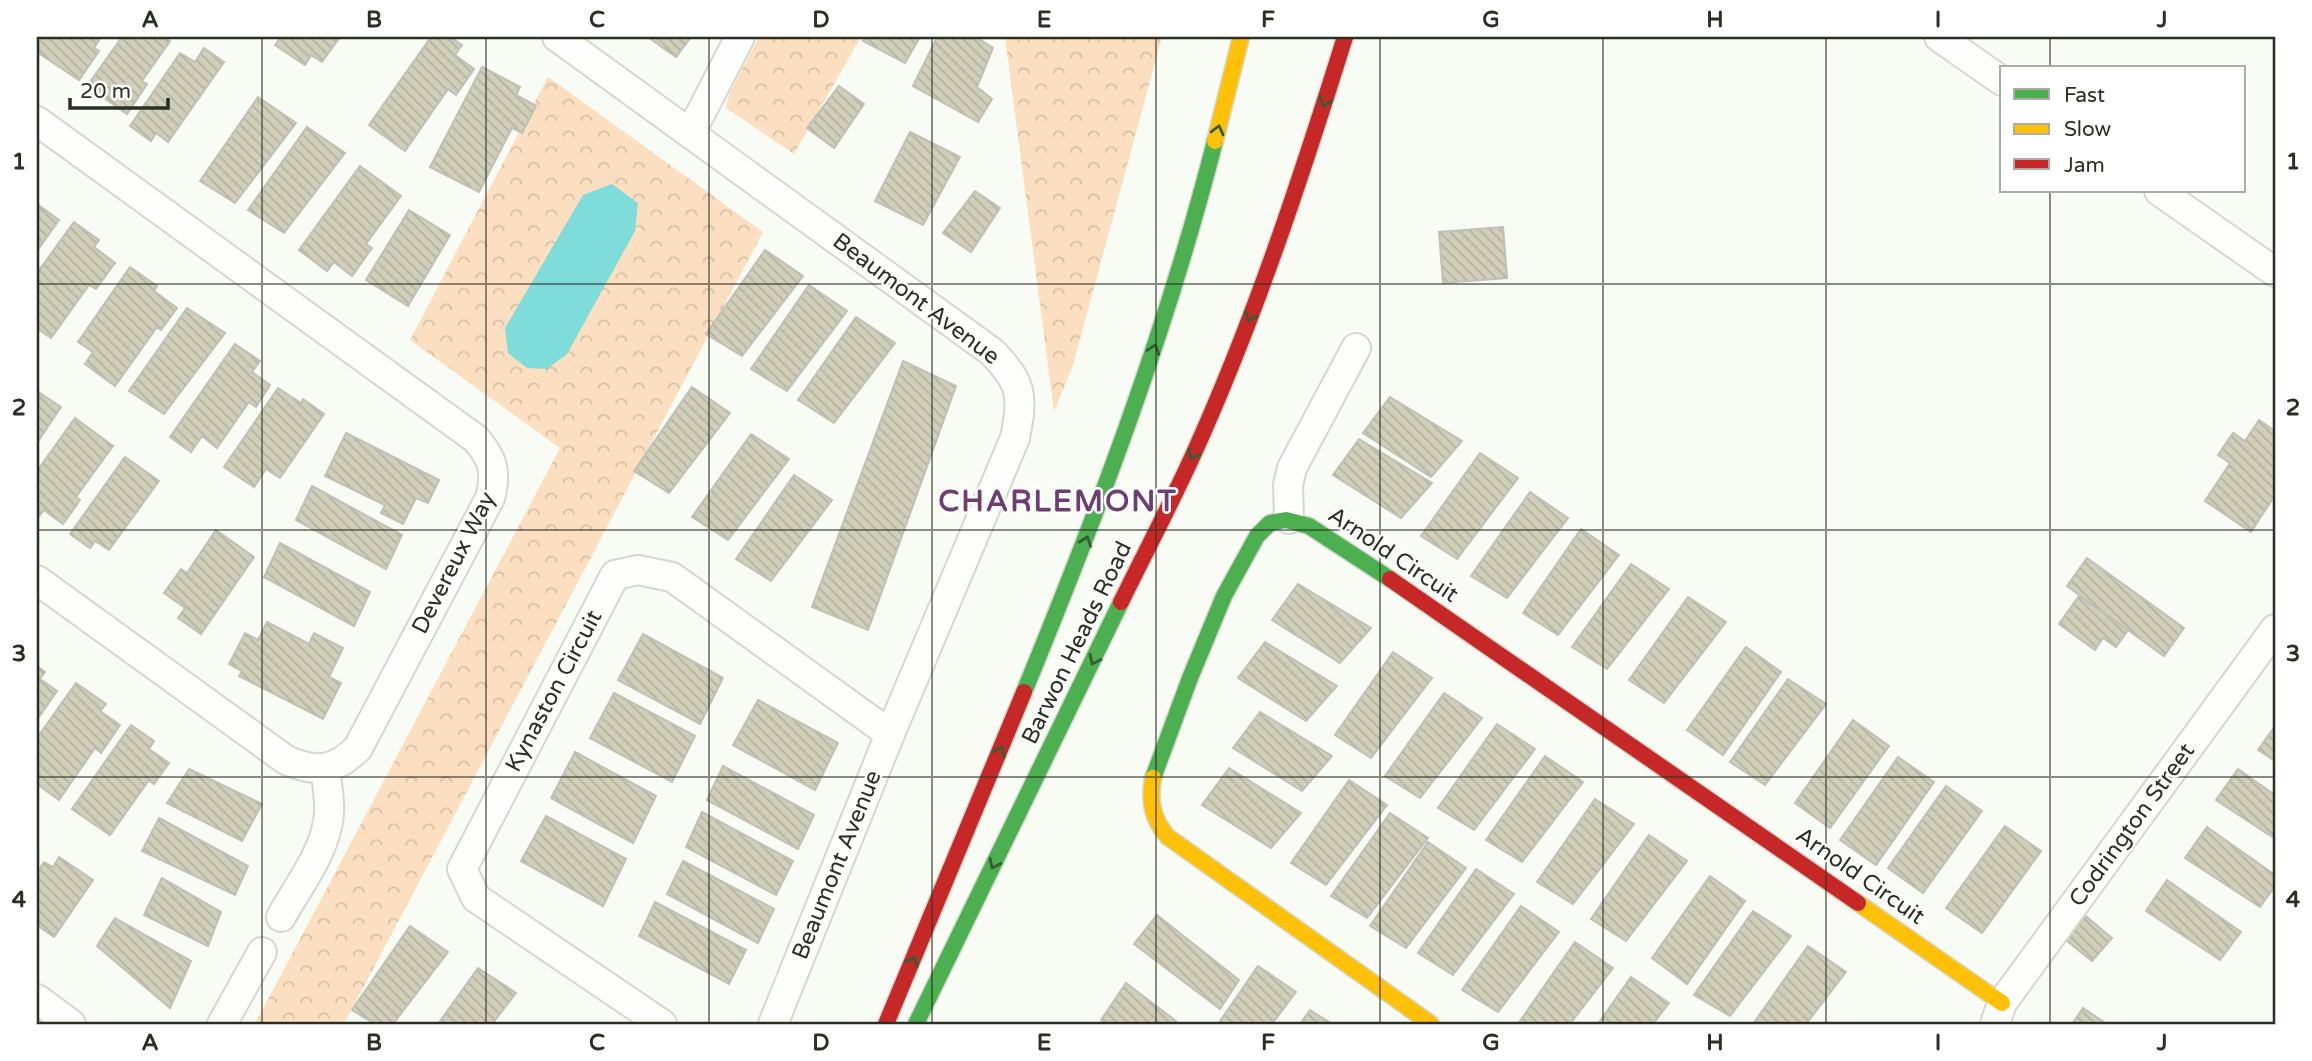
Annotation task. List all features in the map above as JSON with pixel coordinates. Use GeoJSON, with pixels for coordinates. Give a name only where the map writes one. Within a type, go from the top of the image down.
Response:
{"type":"FeatureCollection","features":[{"type":"Feature","properties":{"kind":"main road","name":"Barwon Heads Road"},"geometry":{"type":"LineString","coordinates":[[886,1024],[1082,554],[1180,268],[1241,37]]}},
{"type":"Feature","properties":{"kind":"main road","name":"Barwon Heads Road"},"geometry":{"type":"LineString","coordinates":[[916,1024],[1194,453],[1266,277],[1304,170],[1345,37]]}},
{"type":"Feature","properties":{"kind":"main road","name":"Arnold Circuit"},"geometry":{"type":"LineString","coordinates":[[1431,1024],[1168,837],[1158,826],[1150,810],[1149,791],[1155,770],[1238,566],[1252,540],[1271,522],[1289,519],[1330,538],[1998,1014]]}},
{"type":"Feature","properties":{"kind":"street","name":"Beaumont Avenue"},"geometry":{"type":"LineString","coordinates":[[557,37],[992,352],[1007,368],[1018,387],[1021,407],[1015,438],[890,733],[773,1024]]}},
{"type":"Feature","properties":{"kind":"street"},"geometry":{"type":"LineString","coordinates":[[691,132],[740,37]]}},
{"type":"Feature","properties":{"kind":"street"},"geometry":{"type":"LineString","coordinates":[[1939,37],[2000,80]]}},
{"type":"Feature","properties":{"kind":"street","name":"Devereux Way"},"geometry":{"type":"LineString","coordinates":[[37,121],[476,439],[488,452],[494,482],[490,498],[358,748],[344,762],[325,769]]}},
{"type":"Feature","properties":{"kind":"street"},"geometry":{"type":"LineString","coordinates":[[2160,192],[2275,272]]}},
{"type":"Feature","properties":{"kind":"street"},"geometry":{"type":"LineString","coordinates":[[1289,519],[1287,493],[1292,468],[1356,348]]}},
{"type":"Feature","properties":{"kind":"street","name":"Kynaston Circuit"},"geometry":{"type":"LineString","coordinates":[[662,1024],[476,898],[462,869],[615,575],[638,570],[672,577],[890,733]]}},
{"type":"Feature","properties":{"kind":"street"},"geometry":{"type":"LineString","coordinates":[[37,580],[285,760],[304,768],[325,769],[330,812],[326,830],[321,845],[281,917]]}},
{"type":"Feature","properties":{"kind":"street","name":"Codrington Street"},"geometry":{"type":"LineString","coordinates":[[1998,1014],[2275,629]]}},
{"type":"Feature","properties":{"kind":"street"},"geometry":{"type":"LineString","coordinates":[[222,1024],[262,952]]}},
{"type":"Feature","properties":{"kind":"street"},"geometry":{"type":"LineString","coordinates":[[37,999],[71,1024]]}},
{"type":"Feature","properties":{"kind":"green space"},"geometry":{"type":"Polygon","coordinates":[[[759,37],[861,37],[794,154],[726,108],[730,92],[759,37]]]}},
{"type":"Feature","properties":{"kind":"green space"},"geometry":{"type":"Polygon","coordinates":[[[1005,37],[1162,37],[1073,365],[1054,412],[1005,37]]]}},
{"type":"Feature","properties":{"kind":"green space"},"geometry":{"type":"Polygon","coordinates":[[[548,77],[763,232],[344,1024],[255,1024],[560,448],[410,340],[548,77]]]}},
{"type":"Feature","properties":{"kind":"water"},"geometry":{"type":"Polygon","coordinates":[[[612,184],[638,203],[635,231],[567,354],[547,369],[527,368],[508,353],[505,328],[583,195],[612,184]]]}},
{"type":"Feature","properties":{"kind":"building"},"geometry":{"type":"Polygon","coordinates":[[[43,37],[101,37],[94,48],[99,51],[79,80],[37,52],[37,46],[43,37]]]}},
{"type":"Feature","properties":{"kind":"building"},"geometry":{"type":"Polygon","coordinates":[[[122,37],[163,37],[170,41],[142,81],[147,84],[127,114],[87,86],[122,37]]]}},
{"type":"Feature","properties":{"kind":"building"},"geometry":{"type":"Polygon","coordinates":[[[281,37],[340,37],[322,62],[311,55],[305,65],[275,45],[281,37]]]}},
{"type":"Feature","properties":{"kind":"building"},"geometry":{"type":"Polygon","coordinates":[[[431,37],[450,37],[462,45],[455,55],[474,69],[456,95],[448,89],[405,151],[369,125],[431,37]]]}},
{"type":"Feature","properties":{"kind":"building"},"geometry":{"type":"Polygon","coordinates":[[[648,37],[691,37],[676,57],[648,37]]]}},
{"type":"Feature","properties":{"kind":"building"},"geometry":{"type":"Polygon","coordinates":[[[866,37],[920,37],[905,63],[863,41],[866,37]]]}},
{"type":"Feature","properties":{"kind":"building"},"geometry":{"type":"Polygon","coordinates":[[[937,37],[976,37],[993,48],[977,87],[992,99],[978,122],[913,86],[937,37]]]}},
{"type":"Feature","properties":{"kind":"building"},"geometry":{"type":"Polygon","coordinates":[[[204,48],[224,62],[168,142],[156,133],[151,141],[130,126],[180,53],[195,62],[204,48]]]}},
{"type":"Feature","properties":{"kind":"building"},"geometry":{"type":"Polygon","coordinates":[[[482,67],[520,87],[516,95],[536,106],[522,133],[512,128],[479,192],[430,167],[482,67]]]}},
{"type":"Feature","properties":{"kind":"building"},"geometry":{"type":"Polygon","coordinates":[[[839,86],[864,104],[834,148],[807,128],[839,86]]]}},
{"type":"Feature","properties":{"kind":"building"},"geometry":{"type":"Polygon","coordinates":[[[258,97],[296,123],[235,203],[200,181],[258,97]]]}},
{"type":"Feature","properties":{"kind":"building"},"geometry":{"type":"Polygon","coordinates":[[[307,127],[345,153],[284,233],[248,210],[307,127]]]}},
{"type":"Feature","properties":{"kind":"building"},"geometry":{"type":"Polygon","coordinates":[[[910,132],[960,157],[923,225],[875,201],[910,132]]]}},
{"type":"Feature","properties":{"kind":"building"},"geometry":{"type":"Polygon","coordinates":[[[360,166],[401,196],[366,244],[372,248],[352,276],[334,262],[327,271],[299,250],[360,166]]]}},
{"type":"Feature","properties":{"kind":"building"},"geometry":{"type":"Polygon","coordinates":[[[975,191],[1000,208],[971,252],[943,233],[975,191]]]}},
{"type":"Feature","properties":{"kind":"building"},"geometry":{"type":"Polygon","coordinates":[[[37,204],[59,220],[37,251],[37,204]]]}},
{"type":"Feature","properties":{"kind":"building"},"geometry":{"type":"Polygon","coordinates":[[[409,210],[450,235],[408,306],[366,280],[409,210]]]}},
{"type":"Feature","properties":{"kind":"building"},"geometry":{"type":"Polygon","coordinates":[[[74,222],[99,240],[94,247],[115,263],[96,289],[89,285],[51,338],[37,328],[37,273],[74,222]]]}},
{"type":"Feature","properties":{"kind":"building"},"geometry":{"type":"Polygon","coordinates":[[[1503,227],[1507,278],[1443,283],[1439,232],[1503,227]]]}},
{"type":"Feature","properties":{"kind":"building"},"geometry":{"type":"Polygon","coordinates":[[[765,250],[803,276],[742,356],[706,334],[765,250]]]}},
{"type":"Feature","properties":{"kind":"building"},"geometry":{"type":"Polygon","coordinates":[[[130,267],[157,286],[154,291],[177,308],[161,330],[157,327],[115,386],[85,364],[93,352],[78,342],[130,267]]]}},
{"type":"Feature","properties":{"kind":"building"},"geometry":{"type":"Polygon","coordinates":[[[809,285],[847,311],[787,391],[751,369],[809,285]]]}},
{"type":"Feature","properties":{"kind":"building"},"geometry":{"type":"Polygon","coordinates":[[[187,308],[225,333],[164,414],[129,391],[187,308]]]}},
{"type":"Feature","properties":{"kind":"building"},"geometry":{"type":"Polygon","coordinates":[[[856,317],[895,343],[834,423],[798,400],[856,317]]]}},
{"type":"Feature","properties":{"kind":"building"},"geometry":{"type":"Polygon","coordinates":[[[235,344],[260,361],[252,372],[270,385],[256,407],[249,402],[217,448],[202,436],[191,452],[170,437],[235,344]]]}},
{"type":"Feature","properties":{"kind":"building"},"geometry":{"type":"Polygon","coordinates":[[[903,361],[956,386],[868,630],[812,607],[903,361]]]}},
{"type":"Feature","properties":{"kind":"building"},"geometry":{"type":"Polygon","coordinates":[[[692,387],[730,413],[669,493],[634,471],[692,387]]]}},
{"type":"Feature","properties":{"kind":"building"},"geometry":{"type":"Polygon","coordinates":[[[278,388],[301,403],[303,399],[324,414],[280,478],[266,469],[254,487],[224,467],[278,388]]]}},
{"type":"Feature","properties":{"kind":"building"},"geometry":{"type":"Polygon","coordinates":[[[37,391],[61,407],[37,443],[37,391]]]}},
{"type":"Feature","properties":{"kind":"building"},"geometry":{"type":"Polygon","coordinates":[[[1390,397],[1462,441],[1431,477],[1363,433],[1390,397]]]}},
{"type":"Feature","properties":{"kind":"building"},"geometry":{"type":"Polygon","coordinates":[[[75,418],[113,446],[76,497],[80,500],[63,524],[44,510],[37,519],[37,471],[75,418]]]}},
{"type":"Feature","properties":{"kind":"building"},"geometry":{"type":"Polygon","coordinates":[[[2259,420],[2275,431],[2275,495],[2251,532],[2205,501],[2230,463],[2218,455],[2233,433],[2245,441],[2259,420]]]}},
{"type":"Feature","properties":{"kind":"building"},"geometry":{"type":"Polygon","coordinates":[[[346,433],[439,480],[428,503],[416,498],[403,524],[381,513],[385,505],[325,476],[346,433]]]}},
{"type":"Feature","properties":{"kind":"building"},"geometry":{"type":"Polygon","coordinates":[[[751,434],[789,459],[728,540],[692,517],[751,434]]]}},
{"type":"Feature","properties":{"kind":"building"},"geometry":{"type":"Polygon","coordinates":[[[1359,439],[1432,483],[1401,518],[1333,475],[1359,439]]]}},
{"type":"Feature","properties":{"kind":"building"},"geometry":{"type":"Polygon","coordinates":[[[1480,453],[1518,478],[1457,559],[1421,536],[1480,453]]]}},
{"type":"Feature","properties":{"kind":"building"},"geometry":{"type":"Polygon","coordinates":[[[125,457],[159,481],[109,550],[95,541],[90,548],[70,534],[125,457]]]}},
{"type":"Feature","properties":{"kind":"building"},"geometry":{"type":"Polygon","coordinates":[[[794,475],[832,500],[771,581],[736,559],[794,475]]]}},
{"type":"Feature","properties":{"kind":"building"},"geometry":{"type":"Polygon","coordinates":[[[312,486],[402,535],[386,569],[296,520],[312,486]]]}},
{"type":"Feature","properties":{"kind":"building"},"geometry":{"type":"Polygon","coordinates":[[[1530,492],[1568,518],[1507,598],[1471,576],[1530,492]]]}},
{"type":"Feature","properties":{"kind":"building"},"geometry":{"type":"Polygon","coordinates":[[[1581,529],[1619,555],[1558,635],[1523,613],[1581,529]]]}},
{"type":"Feature","properties":{"kind":"building"},"geometry":{"type":"Polygon","coordinates":[[[216,530],[254,557],[201,634],[178,618],[185,608],[164,593],[181,569],[187,573],[216,530]]]}},
{"type":"Feature","properties":{"kind":"building"},"geometry":{"type":"Polygon","coordinates":[[[280,543],[370,592],[354,626],[264,577],[280,543]]]}},
{"type":"Feature","properties":{"kind":"building"},"geometry":{"type":"Polygon","coordinates":[[[2087,558],[2184,628],[2164,656],[2067,586],[2087,558]]]}},
{"type":"Feature","properties":{"kind":"building"},"geometry":{"type":"Polygon","coordinates":[[[1631,564],[1669,589],[1607,669],[1572,647],[1631,564]]]}},
{"type":"Feature","properties":{"kind":"building"},"geometry":{"type":"Polygon","coordinates":[[[1298,584],[1371,628],[1340,663],[1272,620],[1298,584]]]}},
{"type":"Feature","properties":{"kind":"building"},"geometry":{"type":"Polygon","coordinates":[[[2079,596],[2128,630],[2116,647],[2103,638],[2095,650],[2059,624],[2079,596]]]}},
{"type":"Feature","properties":{"kind":"building"},"geometry":{"type":"Polygon","coordinates":[[[1688,597],[1726,622],[1664,703],[1629,680],[1688,597]]]}},
{"type":"Feature","properties":{"kind":"building"},"geometry":{"type":"Polygon","coordinates":[[[267,622],[309,644],[314,633],[343,648],[329,677],[341,683],[323,719],[239,676],[242,671],[229,664],[245,633],[258,640],[267,622]]]}},
{"type":"Feature","properties":{"kind":"building"},"geometry":{"type":"Polygon","coordinates":[[[643,634],[723,678],[700,724],[618,680],[643,634]]]}},
{"type":"Feature","properties":{"kind":"building"},"geometry":{"type":"Polygon","coordinates":[[[1265,642],[1337,686],[1306,721],[1238,678],[1265,642]]]}},
{"type":"Feature","properties":{"kind":"building"},"geometry":{"type":"Polygon","coordinates":[[[1746,647],[1781,672],[1723,755],[1687,730],[1746,647]]]}},
{"type":"Feature","properties":{"kind":"building"},"geometry":{"type":"Polygon","coordinates":[[[1393,652],[1432,678],[1371,758],[1335,735],[1393,652]]]}},
{"type":"Feature","properties":{"kind":"building"},"geometry":{"type":"Polygon","coordinates":[[[37,666],[45,672],[40,679],[57,691],[37,720],[37,666]]]}},
{"type":"Feature","properties":{"kind":"building"},"geometry":{"type":"Polygon","coordinates":[[[1788,679],[1826,704],[1765,785],[1730,762],[1788,679]]]}},
{"type":"Feature","properties":{"kind":"building"},"geometry":{"type":"Polygon","coordinates":[[[76,683],[106,704],[100,711],[120,725],[101,753],[95,748],[59,800],[37,784],[37,738],[76,683]]]}},
{"type":"Feature","properties":{"kind":"building"},"geometry":{"type":"Polygon","coordinates":[[[614,693],[695,736],[672,782],[590,738],[614,693]]]}},
{"type":"Feature","properties":{"kind":"building"},"geometry":{"type":"Polygon","coordinates":[[[1444,693],[1482,718],[1420,798],[1385,776],[1444,693]]]}},
{"type":"Feature","properties":{"kind":"building"},"geometry":{"type":"Polygon","coordinates":[[[758,700],[838,743],[815,790],[733,745],[758,700]]]}},
{"type":"Feature","properties":{"kind":"building"},"geometry":{"type":"Polygon","coordinates":[[[1260,712],[1332,756],[1302,791],[1233,748],[1260,712]]]}},
{"type":"Feature","properties":{"kind":"building"},"geometry":{"type":"Polygon","coordinates":[[[1853,720],[1889,746],[1830,828],[1795,803],[1853,720]]]}},
{"type":"Feature","properties":{"kind":"building"},"geometry":{"type":"Polygon","coordinates":[[[1497,724],[1535,749],[1474,830],[1438,808],[1497,724]]]}},
{"type":"Feature","properties":{"kind":"building"},"geometry":{"type":"Polygon","coordinates":[[[131,725],[154,741],[149,749],[169,763],[154,784],[149,780],[110,835],[72,809],[131,725]]]}},
{"type":"Feature","properties":{"kind":"building"},"geometry":{"type":"Polygon","coordinates":[[[2275,726],[2275,761],[2258,750],[2275,726]]]}},
{"type":"Feature","properties":{"kind":"building"},"geometry":{"type":"Polygon","coordinates":[[[575,752],[656,796],[633,843],[551,798],[575,752]]]}},
{"type":"Feature","properties":{"kind":"building"},"geometry":{"type":"Polygon","coordinates":[[[1545,756],[1583,782],[1522,862],[1486,840],[1545,756]]]}},
{"type":"Feature","properties":{"kind":"building"},"geometry":{"type":"Polygon","coordinates":[[[1898,757],[1934,782],[1876,865],[1840,840],[1898,757]]]}},
{"type":"Feature","properties":{"kind":"building"},"geometry":{"type":"Polygon","coordinates":[[[723,766],[814,815],[798,849],[707,800],[723,766]]]}},
{"type":"Feature","properties":{"kind":"building"},"geometry":{"type":"Polygon","coordinates":[[[1229,768],[1301,813],[1271,848],[1202,805],[1229,768]]]}},
{"type":"Feature","properties":{"kind":"building"},"geometry":{"type":"Polygon","coordinates":[[[189,769],[262,804],[242,841],[167,803],[189,769]]]}},
{"type":"Feature","properties":{"kind":"building"},"geometry":{"type":"Polygon","coordinates":[[[2238,769],[2275,795],[2275,839],[2216,800],[2238,769]]]}},
{"type":"Feature","properties":{"kind":"building"},"geometry":{"type":"Polygon","coordinates":[[[1349,780],[1387,805],[1326,885],[1291,863],[1349,780]]]}},
{"type":"Feature","properties":{"kind":"building"},"geometry":{"type":"Polygon","coordinates":[[[1946,786],[1982,811],[1923,893],[1888,868],[1946,786]]]}},
{"type":"Feature","properties":{"kind":"building"},"geometry":{"type":"Polygon","coordinates":[[[1595,799],[1634,824],[1573,904],[1537,882],[1595,799]]]}},
{"type":"Feature","properties":{"kind":"building"},"geometry":{"type":"Polygon","coordinates":[[[702,812],[793,861],[776,895],[686,847],[702,812]]]}},
{"type":"Feature","properties":{"kind":"building"},"geometry":{"type":"Polygon","coordinates":[[[1390,813],[1428,838],[1367,918],[1331,896],[1390,813]]]}},
{"type":"Feature","properties":{"kind":"building"},"geometry":{"type":"Polygon","coordinates":[[[546,816],[626,859],[603,906],[521,861],[546,816]]]}},
{"type":"Feature","properties":{"kind":"building"},"geometry":{"type":"Polygon","coordinates":[[[159,818],[248,866],[235,895],[142,851],[159,818]]]}},
{"type":"Feature","properties":{"kind":"building"},"geometry":{"type":"Polygon","coordinates":[[[2005,826],[2041,851],[1982,933],[1946,908],[2005,826]]]}},
{"type":"Feature","properties":{"kind":"building"},"geometry":{"type":"Polygon","coordinates":[[[2207,827],[2275,875],[2275,886],[2260,907],[2185,858],[2207,827]]]}},
{"type":"Feature","properties":{"kind":"building"},"geometry":{"type":"Polygon","coordinates":[[[1649,835],[1687,861],[1626,941],[1591,919],[1649,835]]]}},
{"type":"Feature","properties":{"kind":"building"},"geometry":{"type":"Polygon","coordinates":[[[1428,842],[1466,868],[1406,948],[1370,926],[1428,842]]]}},
{"type":"Feature","properties":{"kind":"building"},"geometry":{"type":"Polygon","coordinates":[[[59,857],[93,880],[54,937],[37,925],[37,873],[44,862],[53,867],[59,857]]]}},
{"type":"Feature","properties":{"kind":"building"},"geometry":{"type":"Polygon","coordinates":[[[683,861],[774,909],[758,943],[667,894],[683,861]]]}},
{"type":"Feature","properties":{"kind":"building"},"geometry":{"type":"Polygon","coordinates":[[[1476,869],[1514,894],[1453,975],[1418,953],[1476,869]]]}},
{"type":"Feature","properties":{"kind":"building"},"geometry":{"type":"Polygon","coordinates":[[[1710,876],[1745,901],[1687,984],[1652,958],[1710,876]]]}},
{"type":"Feature","properties":{"kind":"building"},"geometry":{"type":"Polygon","coordinates":[[[162,878],[221,912],[208,946],[144,915],[162,878]]]}},
{"type":"Feature","properties":{"kind":"building"},"geometry":{"type":"Polygon","coordinates":[[[2167,880],[2241,932],[2220,960],[2146,911],[2167,880]]]}},
{"type":"Feature","properties":{"kind":"building"},"geometry":{"type":"Polygon","coordinates":[[[655,902],[746,950],[729,984],[639,936],[655,902]]]}},
{"type":"Feature","properties":{"kind":"building"},"geometry":{"type":"Polygon","coordinates":[[[1521,906],[1559,932],[1498,1012],[1462,990],[1521,906]]]}},
{"type":"Feature","properties":{"kind":"building"},"geometry":{"type":"Polygon","coordinates":[[[1753,911],[1791,936],[1730,1016],[1694,995],[1753,911]]]}},
{"type":"Feature","properties":{"kind":"building"},"geometry":{"type":"Polygon","coordinates":[[[2081,912],[2112,938],[2092,961],[2061,936],[2081,912]]]}},
{"type":"Feature","properties":{"kind":"building"},"geometry":{"type":"Polygon","coordinates":[[[1157,915],[1239,980],[1220,1009],[1134,944],[1157,915]]]}},
{"type":"Feature","properties":{"kind":"building"},"geometry":{"type":"Polygon","coordinates":[[[115,918],[191,961],[170,1008],[97,946],[115,918]]]}},
{"type":"Feature","properties":{"kind":"building"},"geometry":{"type":"Polygon","coordinates":[[[410,926],[448,952],[393,1024],[375,1024],[352,1010],[410,926]]]}},
{"type":"Feature","properties":{"kind":"building"},"geometry":{"type":"Polygon","coordinates":[[[1575,942],[1613,968],[1570,1024],[1518,1024],[1575,942]]]}},
{"type":"Feature","properties":{"kind":"building"},"geometry":{"type":"Polygon","coordinates":[[[1808,946],[1846,972],[1806,1024],[1753,1024],[1808,946]]]}},
{"type":"Feature","properties":{"kind":"building"},"geometry":{"type":"Polygon","coordinates":[[[1258,966],[1296,992],[1272,1024],[1218,1024],[1258,966]]]}},
{"type":"Feature","properties":{"kind":"building"},"geometry":{"type":"Polygon","coordinates":[[[478,968],[516,993],[492,1024],[438,1024],[478,968]]]}},
{"type":"Feature","properties":{"kind":"building"},"geometry":{"type":"Polygon","coordinates":[[[1631,977],[1669,1003],[1653,1024],[1598,1024],[1631,977]]]}},
{"type":"Feature","properties":{"kind":"building"},"geometry":{"type":"Polygon","coordinates":[[[1126,983],[1176,1021],[1173,1024],[1107,1024],[1101,1020],[1126,983]]]}},
{"type":"Feature","properties":{"kind":"building"},"geometry":{"type":"Polygon","coordinates":[[[2083,1008],[2107,1024],[2072,1024],[2083,1008]]]}},
{"type":"Feature","properties":{"kind":"building"},"geometry":{"type":"Polygon","coordinates":[[[1310,1010],[1332,1024],[1300,1024],[1310,1010]]]}},
{"type":"Feature","properties":{"kind":"traffic: fast"},"geometry":{"type":"LineString","coordinates":[[1024,692],[1078,557],[1153,351],[1215,141]]}},
{"type":"Feature","properties":{"kind":"traffic: fast"},"geometry":{"type":"LineString","coordinates":[[1153,778],[1224,596],[1257,536],[1270,523],[1286,520],[1309,526],[1390,579]]}},
{"type":"Feature","properties":{"kind":"traffic: fast"},"geometry":{"type":"LineString","coordinates":[[916,1024],[1121,602]]}},
{"type":"Feature","properties":{"kind":"traffic: slow"},"geometry":{"type":"LineString","coordinates":[[1215,141],[1241,37]]}},
{"type":"Feature","properties":{"kind":"traffic: slow"},"geometry":{"type":"LineString","coordinates":[[1153,778],[1153,809],[1158,823],[1168,837],[1431,1024]]}},
{"type":"Feature","properties":{"kind":"traffic: slow"},"geometry":{"type":"LineString","coordinates":[[1858,903],[2002,1003]]}},
{"type":"Feature","properties":{"kind":"traffic: jam"},"geometry":{"type":"LineString","coordinates":[[1121,602],[1185,472],[1237,351],[1294,195],[1345,37]]}},
{"type":"Feature","properties":{"kind":"traffic: jam"},"geometry":{"type":"LineString","coordinates":[[1390,579],[1858,903]]}},
{"type":"Feature","properties":{"kind":"traffic: jam"},"geometry":{"type":"LineString","coordinates":[[886,1024],[1024,692]]}},
{"type":"Feature","properties":{"kind":"district","name":"CHARLEMONT"},"geometry":{"type":"Point","coordinates":[1058,501]}}]}
